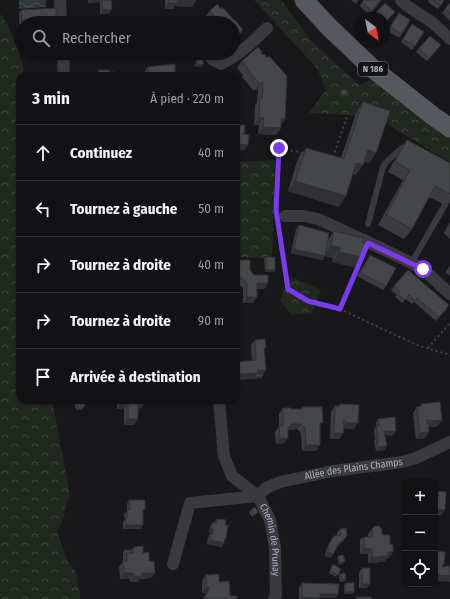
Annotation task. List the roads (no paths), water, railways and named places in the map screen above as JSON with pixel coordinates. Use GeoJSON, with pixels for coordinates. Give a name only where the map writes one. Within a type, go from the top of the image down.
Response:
{"type":"FeatureCollection","features":[{"type":"Feature","properties":{"kind":"main road","name":"N 186"},"geometry":{"type":"LineString","coordinates":[[304,0],[329,27],[372,68],[450,128]]}},
{"type":"Feature","properties":{"kind":"main road","name":"N 186"},"geometry":{"type":"LineString","coordinates":[[320,0],[354,35]]}},
{"type":"Feature","properties":{"kind":"main road","name":"N 186"},"geometry":{"type":"LineString","coordinates":[[367,48],[438,106],[450,113]]}},
{"type":"Feature","properties":{"kind":"street"},"geometry":{"type":"LineString","coordinates":[[60,0],[61,16]]}},
{"type":"Feature","properties":{"kind":"street"},"geometry":{"type":"LineString","coordinates":[[401,0],[433,23],[450,39]]}},
{"type":"Feature","properties":{"kind":"street"},"geometry":{"type":"LineString","coordinates":[[240,53],[267,28]]}},
{"type":"Feature","properties":{"kind":"street"},"geometry":{"type":"LineString","coordinates":[[63,60],[64,72]]}},
{"type":"Feature","properties":{"kind":"street"},"geometry":{"type":"LineString","coordinates":[[214,60],[221,64],[230,60]]}},
{"type":"Feature","properties":{"kind":"street"},"geometry":{"type":"LineString","coordinates":[[280,219],[304,216],[318,219],[423,269],[450,294]]}},
{"type":"Feature","properties":{"kind":"street","name":"Chemin de Prunay"},"geometry":{"type":"LineString","coordinates":[[219,404],[224,456],[232,476],[258,496],[270,520],[274,547],[276,595],[274,599]]}},
{"type":"Feature","properties":{"kind":"street","name":"Allée des Plains Champs"},"geometry":{"type":"LineString","coordinates":[[258,496],[266,488],[280,482],[333,471],[402,462],[416,458],[450,442]]}},
{"type":"Feature","properties":{"kind":"street"},"geometry":{"type":"LineString","coordinates":[[173,564],[190,503],[258,496]]}},
{"type":"Feature","properties":{"kind":"lane"},"geometry":{"type":"LineString","coordinates":[[368,224],[383,167],[386,162],[402,148],[404,147],[411,150]]}},
{"type":"Feature","properties":{"kind":"lane"},"geometry":{"type":"LineString","coordinates":[[411,264],[450,196]]}},
{"type":"Feature","properties":{"kind":"water"},"geometry":{"type":"Polygon","coordinates":[[[19,0],[46,0],[46,7],[19,9],[19,0]]]}}]}
